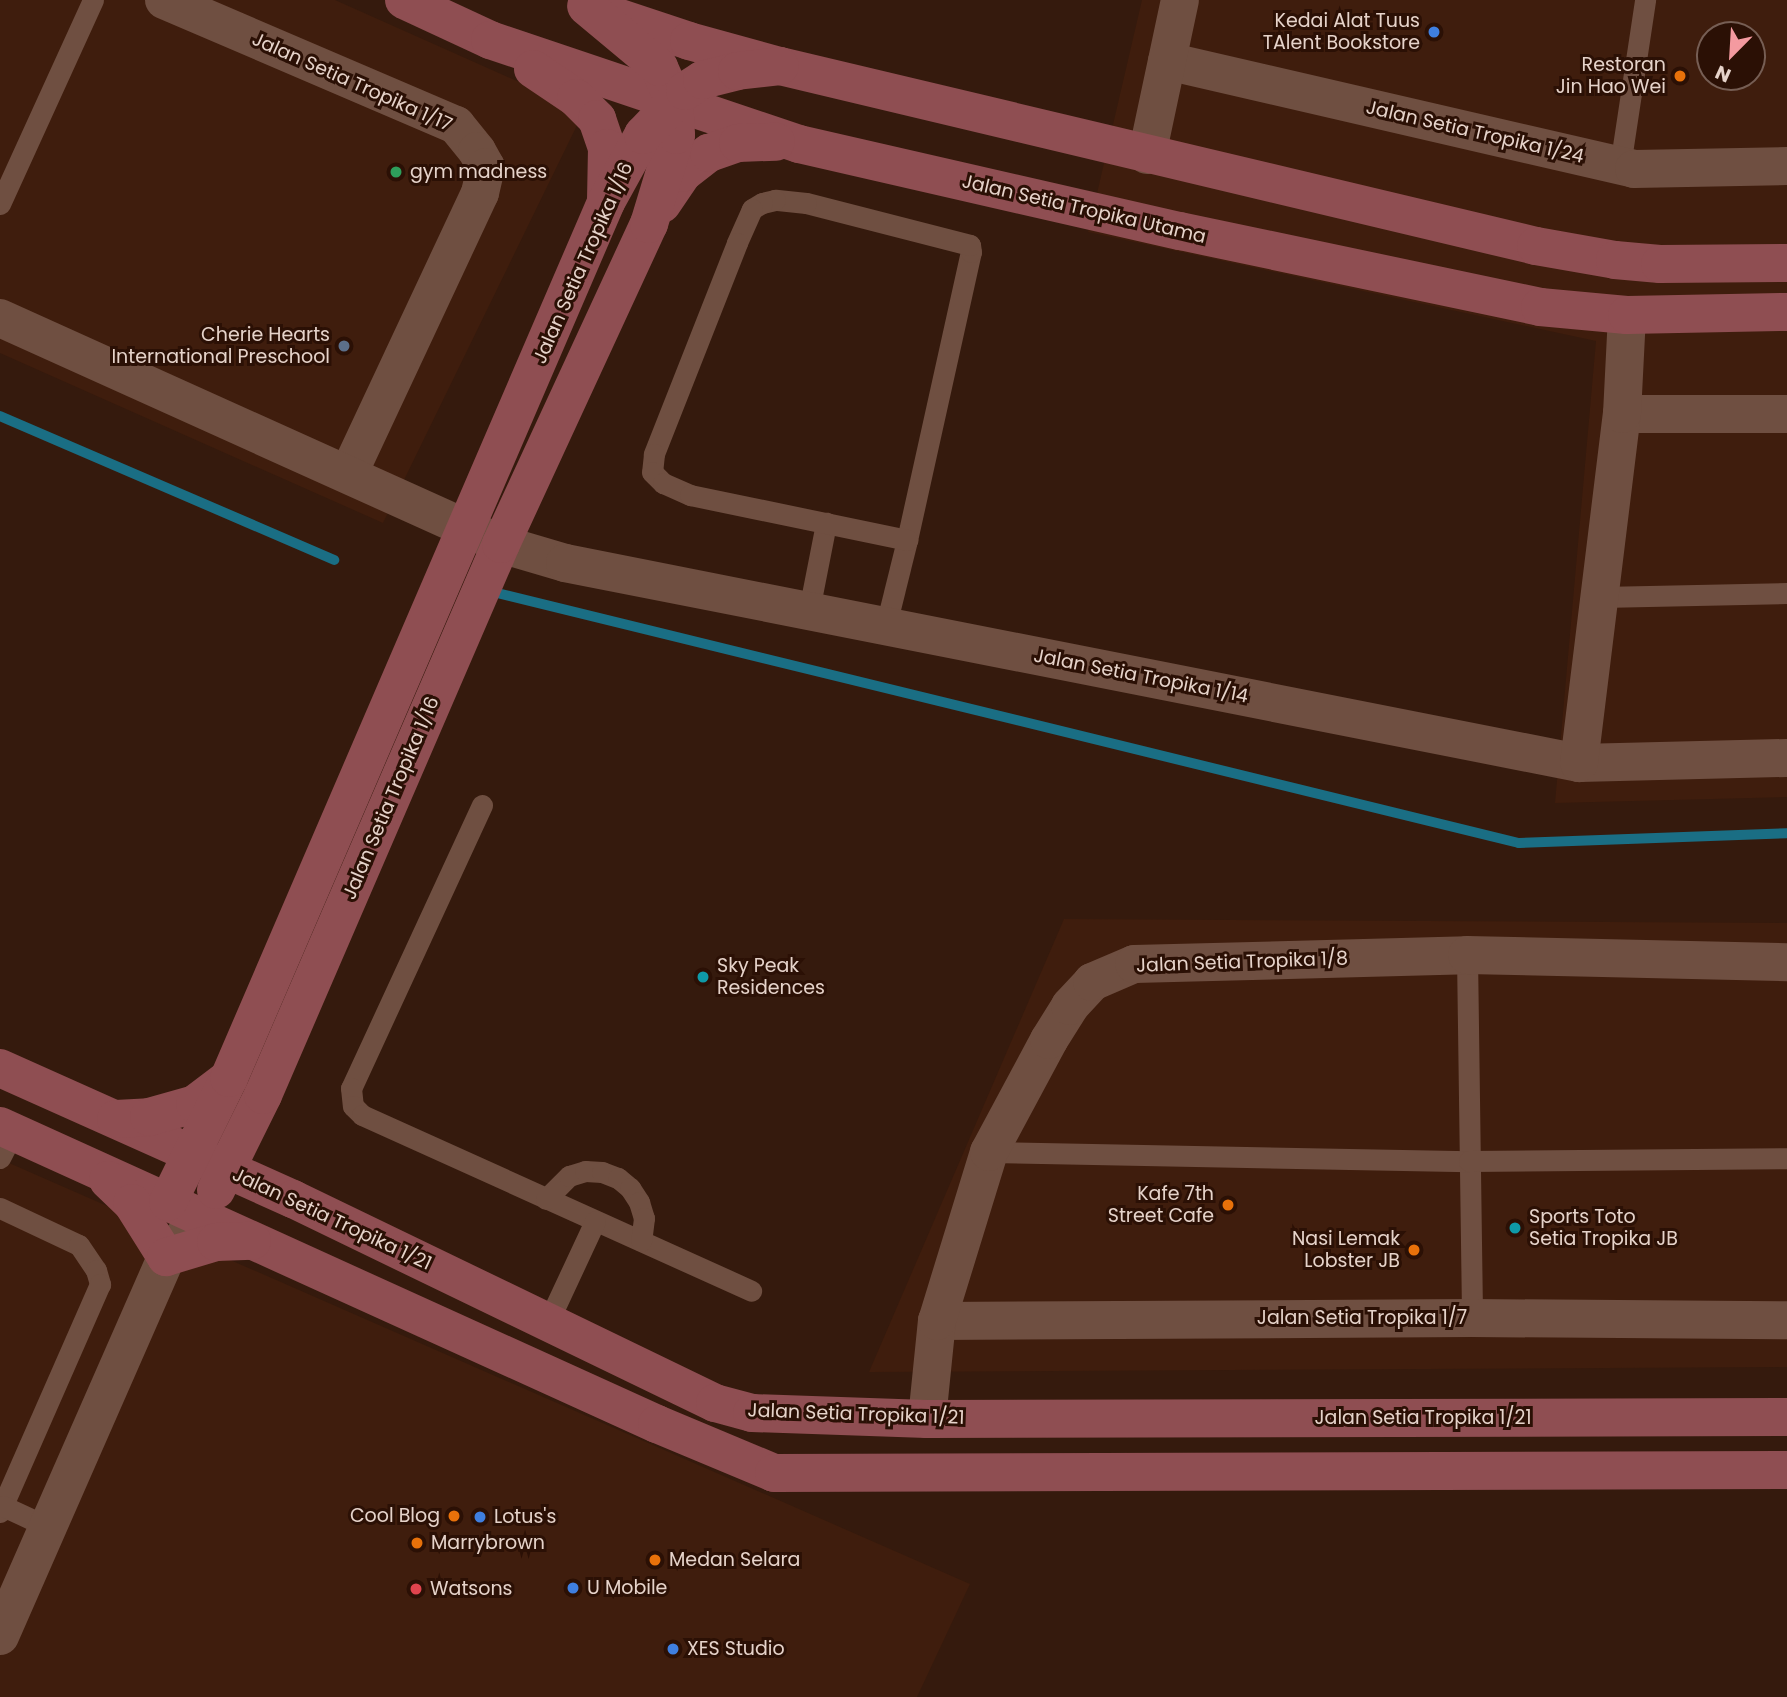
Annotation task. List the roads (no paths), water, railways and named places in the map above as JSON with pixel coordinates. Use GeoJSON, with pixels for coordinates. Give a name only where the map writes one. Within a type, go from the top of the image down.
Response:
{"type":"FeatureCollection","features":[{"type":"Feature","properties":{"kind":"street","name":"Jalan Setia Tropika 1/17"},"geometry":{"type":"LineString","coordinates":[[164,0],[456,125],[477,151],[485,167],[480,192],[349,473]]}},
{"type":"Feature","properties":{"kind":"street","name":"Jalan Setia Tropika Utama"},"geometry":{"type":"LineString","coordinates":[[404,0],[490,40],[799,144],[1166,228],[1540,307],[1627,315],[1787,312]]}},
{"type":"Feature","properties":{"kind":"street"},"geometry":{"type":"LineString","coordinates":[[1146,155],[1180,0]]}},
{"type":"Feature","properties":{"kind":"street"},"geometry":{"type":"LineString","coordinates":[[578,3],[689,41],[780,66],[1523,243],[1615,260],[1660,264],[1787,263]]}},
{"type":"Feature","properties":{"kind":"street"},"geometry":{"type":"LineString","coordinates":[[578,3],[659,67],[674,101],[702,80],[780,66]]}},
{"type":"Feature","properties":{"kind":"street"},"geometry":{"type":"LineString","coordinates":[[490,40],[576,98],[597,119],[607,148],[606,202]]}},
{"type":"Feature","properties":{"kind":"street","name":"Jalan Setia Tropika 1/24"},"geometry":{"type":"LineString","coordinates":[[1167,61],[1634,169],[1787,166]]}},
{"type":"Feature","properties":{"kind":"street","name":"Jalan Setia Tropika 1/16"},"geometry":{"type":"LineString","coordinates":[[168,1202],[229,1078],[606,202],[643,135],[674,101]]}},
{"type":"Feature","properties":{"kind":"street","name":"Jalan Setia Tropika 1/16"},"geometry":{"type":"LineString","coordinates":[[202,1217],[263,1095],[501,544],[649,224],[676,135],[674,101]]}},
{"type":"Feature","properties":{"kind":"street"},"geometry":{"type":"LineString","coordinates":[[649,224],[682,173],[709,153],[738,143],[799,144]]}},
{"type":"Feature","properties":{"kind":"street"},"geometry":{"type":"LineString","coordinates":[[1579,763],[1622,414],[1627,315]]}},
{"type":"Feature","properties":{"kind":"street","name":"Jalan Setia Tropika 1/14"},"geometry":{"type":"LineString","coordinates":[[0,318],[349,473],[501,544],[565,563],[1579,763],[1787,758]]}},
{"type":"Feature","properties":{"kind":"street"},"geometry":{"type":"LineString","coordinates":[[1622,414],[1787,414]]}},
{"type":"Feature","properties":{"kind":"street","name":"Jalan Setia Tropika 1/8"},"geometry":{"type":"LineString","coordinates":[[927,1419],[937,1321],[989,1152],[1070,1006],[1092,982],[1134,964],[1467,955],[1787,962]]}},
{"type":"Feature","properties":{"kind":"street","name":"Jalan Setia Tropika 1/21"},"geometry":{"type":"LineString","coordinates":[[0,1068],[293,1199],[715,1403],[752,1413],[927,1419],[1787,1417]]}},
{"type":"Feature","properties":{"kind":"street"},"geometry":{"type":"LineString","coordinates":[[114,1119],[149,1116],[195,1104],[229,1078]]}},
{"type":"Feature","properties":{"kind":"street"},"geometry":{"type":"LineString","coordinates":[[263,1095],[261,1144],[269,1166],[293,1199]]}},
{"type":"Feature","properties":{"kind":"street"},"geometry":{"type":"LineString","coordinates":[[4,1139],[98,1172],[258,1241],[657,1424],[774,1473],[1787,1470]]}},
{"type":"Feature","properties":{"kind":"street"},"geometry":{"type":"LineString","coordinates":[[98,1172],[132,1203],[166,1256]]}},
{"type":"Feature","properties":{"kind":"street"},"geometry":{"type":"LineString","coordinates":[[166,1256],[168,1202]]}},
{"type":"Feature","properties":{"kind":"street"},"geometry":{"type":"LineString","coordinates":[[0,1636],[166,1256],[202,1217]]}},
{"type":"Feature","properties":{"kind":"street"},"geometry":{"type":"LineString","coordinates":[[166,1256],[216,1242],[258,1241]]}},
{"type":"Feature","properties":{"kind":"street","name":"Jalan Setia Tropika 1/7"},"geometry":{"type":"LineString","coordinates":[[937,1321],[1472,1318],[1787,1320]]}},
{"type":"Feature","properties":{"kind":"lane"},"geometry":{"type":"LineString","coordinates":[[0,204],[93,0]]}},
{"type":"Feature","properties":{"kind":"lane"},"geometry":{"type":"LineString","coordinates":[[1620,166],[1645,0]]}},
{"type":"Feature","properties":{"kind":"lane"},"geometry":{"type":"LineString","coordinates":[[886,625],[906,540],[971,252],[970,244],[806,203],[775,200],[752,209],[654,454],[652,472],[675,491],[906,540]]}},
{"type":"Feature","properties":{"kind":"lane"},"geometry":{"type":"LineString","coordinates":[[809,610],[826,523]]}},
{"type":"Feature","properties":{"kind":"lane"},"geometry":{"type":"LineString","coordinates":[[1601,597],[1787,593]]}},
{"type":"Feature","properties":{"kind":"lane"},"geometry":{"type":"LineString","coordinates":[[482,805],[351,1088],[353,1106],[362,1115],[751,1292]]}},
{"type":"Feature","properties":{"kind":"lane"},"geometry":{"type":"LineString","coordinates":[[1467,955],[1472,1318]]}},
{"type":"Feature","properties":{"kind":"lane"},"geometry":{"type":"LineString","coordinates":[[989,1152],[1468,1161],[1787,1158]]}},
{"type":"Feature","properties":{"kind":"lane"},"geometry":{"type":"LineString","coordinates":[[546,1199],[569,1176],[585,1171],[618,1178],[630,1188],[639,1202],[644,1218],[640,1241]]}},
{"type":"Feature","properties":{"kind":"lane"},"geometry":{"type":"LineString","coordinates":[[0,1208],[79,1245],[96,1270],[100,1284],[1,1509],[48,1527]]}},
{"type":"Feature","properties":{"kind":"lane"},"geometry":{"type":"LineString","coordinates":[[548,1322],[595,1221]]}},
{"type":"Feature","properties":{"kind":"waterway"},"geometry":{"type":"LineString","coordinates":[[0,416],[334,560]]}},
{"type":"Feature","properties":{"kind":"waterway"},"geometry":{"type":"LineString","coordinates":[[493,592],[1519,843],[1787,833]]}},
{"type":"Feature","properties":{"kind":"place","name":"Kedai Alat Tuus TAlent Bookstore"},"geometry":{"type":"Point","coordinates":[1434,32]}},
{"type":"Feature","properties":{"kind":"place","name":"Restoran Jin Hao Wei"},"geometry":{"type":"Point","coordinates":[1680,76]}},
{"type":"Feature","properties":{"kind":"place","name":"gym madness"},"geometry":{"type":"Point","coordinates":[396,172]}},
{"type":"Feature","properties":{"kind":"place","name":"Cherie Hearts International Preschool"},"geometry":{"type":"Point","coordinates":[344,346]}},
{"type":"Feature","properties":{"kind":"place","name":"Sky Peak Residences"},"geometry":{"type":"Point","coordinates":[703,977]}},
{"type":"Feature","properties":{"kind":"place","name":"Kafe 7th Street Cafe"},"geometry":{"type":"Point","coordinates":[1228,1205]}},
{"type":"Feature","properties":{"kind":"place","name":"Sports Toto Setia Tropika JB"},"geometry":{"type":"Point","coordinates":[1515,1228]}},
{"type":"Feature","properties":{"kind":"place","name":"Nasi Lemak Lobster JB"},"geometry":{"type":"Point","coordinates":[1414,1250]}},
{"type":"Feature","properties":{"kind":"place","name":"Cool Blog"},"geometry":{"type":"Point","coordinates":[454,1516]}},
{"type":"Feature","properties":{"kind":"place","name":"Lotus's"},"geometry":{"type":"Point","coordinates":[480,1517]}},
{"type":"Feature","properties":{"kind":"place","name":"Marrybrown"},"geometry":{"type":"Point","coordinates":[417,1543]}},
{"type":"Feature","properties":{"kind":"place","name":"Medan Selara"},"geometry":{"type":"Point","coordinates":[655,1560]}},
{"type":"Feature","properties":{"kind":"place","name":"U Mobile"},"geometry":{"type":"Point","coordinates":[573,1588]}},
{"type":"Feature","properties":{"kind":"place","name":"Watsons"},"geometry":{"type":"Point","coordinates":[416,1589]}},
{"type":"Feature","properties":{"kind":"place","name":"XES Studio"},"geometry":{"type":"Point","coordinates":[673,1649]}}]}
